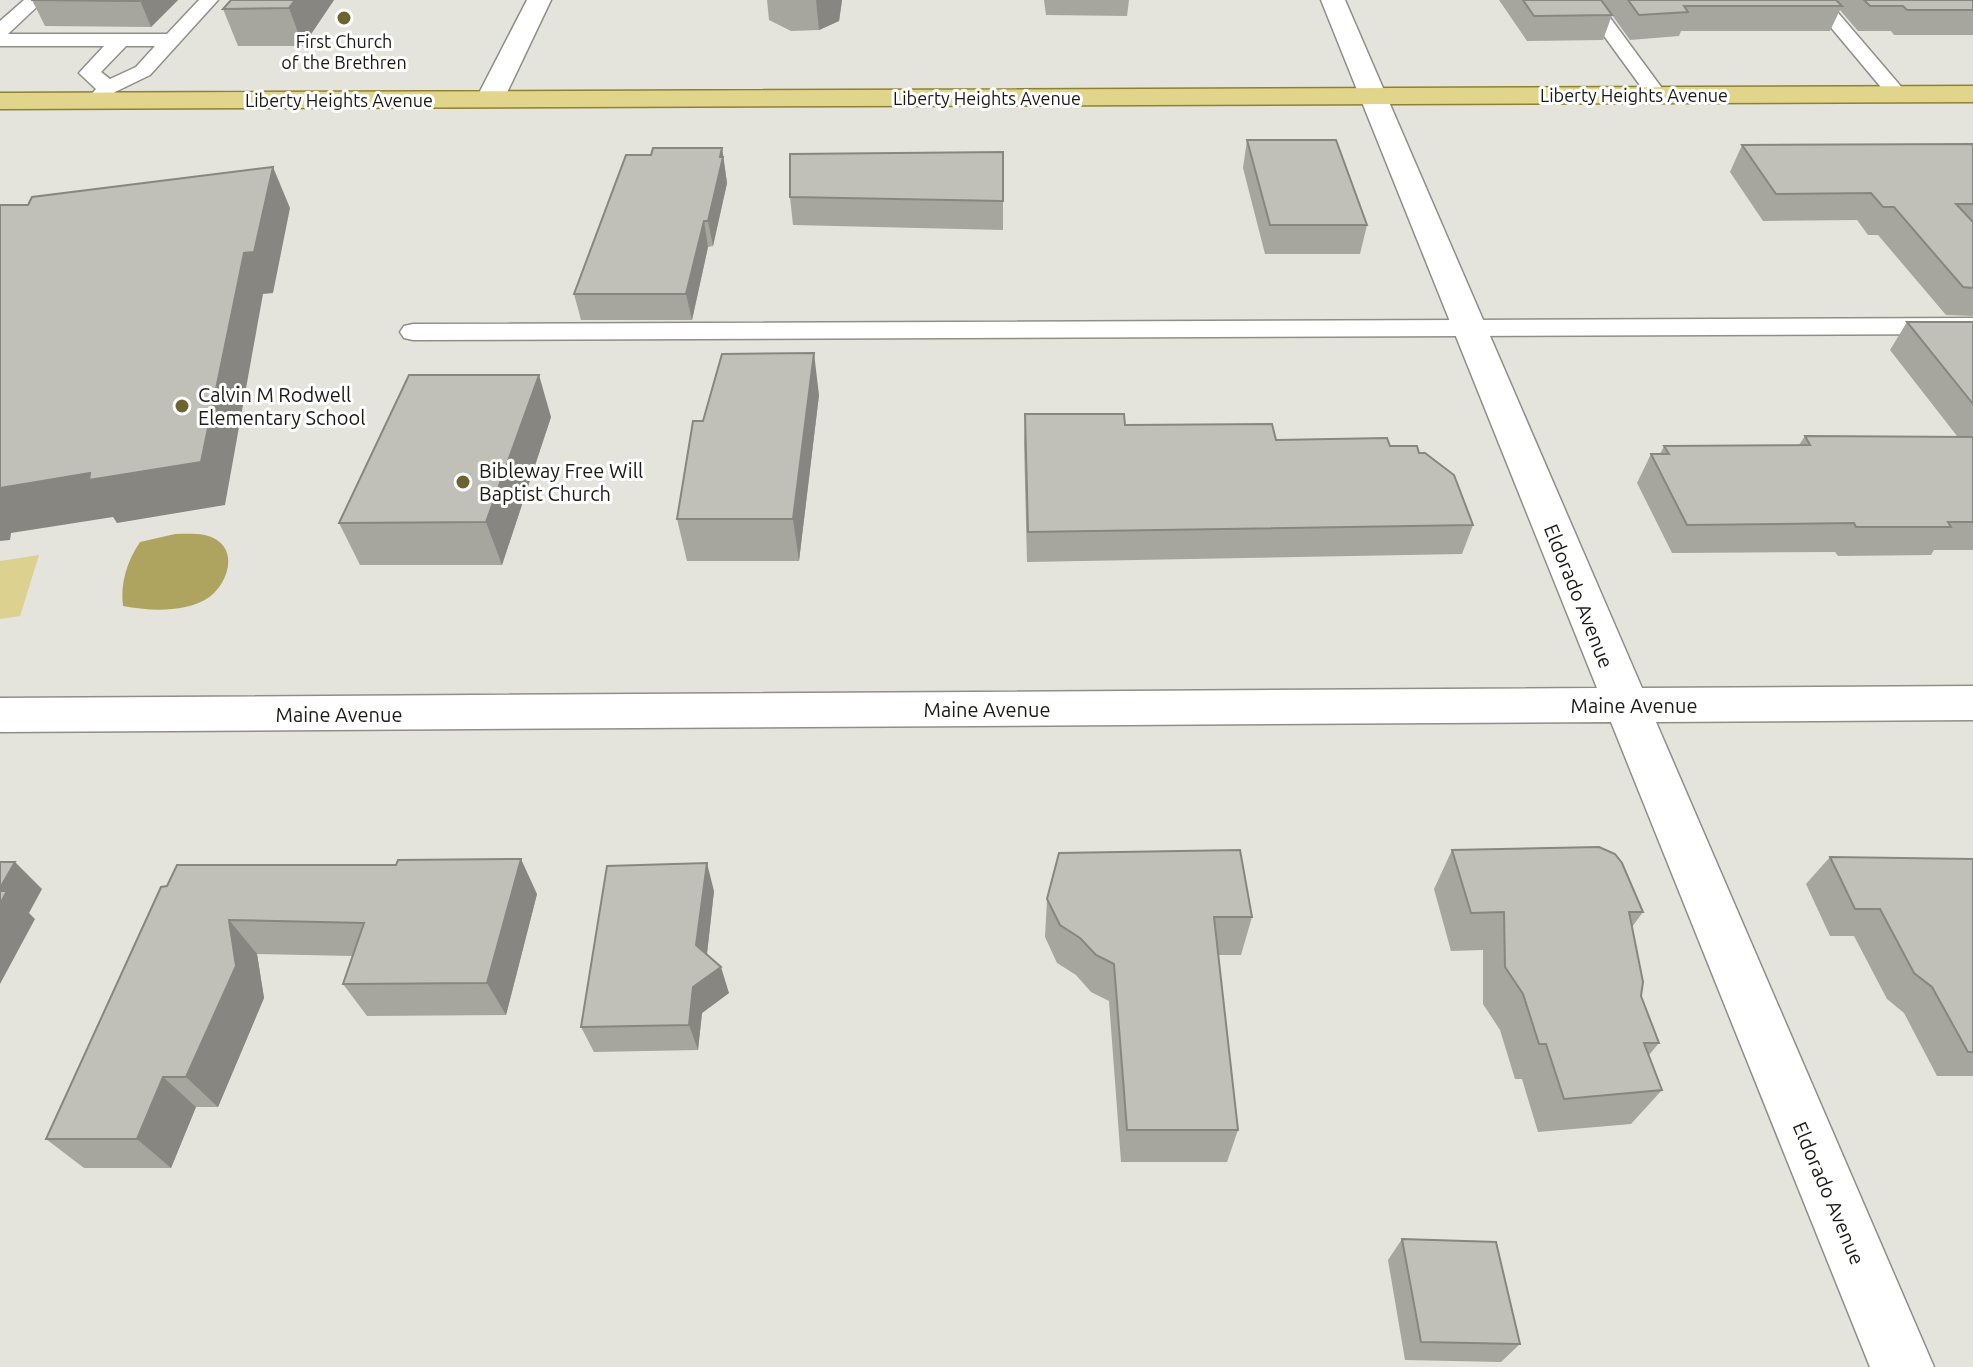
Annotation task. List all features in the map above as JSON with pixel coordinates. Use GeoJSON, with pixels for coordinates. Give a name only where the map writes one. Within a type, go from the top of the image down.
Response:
{"type":"FeatureCollection","features":[{"type":"Feature","properties":{"kind":"main road","name":"Liberty Heights Avenue"},"geometry":{"type":"LineString","coordinates":[[0,101],[102,94],[490,99],[1973,94]]}},
{"type":"Feature","properties":{"kind":"street"},"geometry":{"type":"LineString","coordinates":[[490,99],[539,0]]}},
{"type":"Feature","properties":{"kind":"street","name":"Eldorado Avenue"},"geometry":{"type":"LineString","coordinates":[[1333,0],[1902,1367]]}},
{"type":"Feature","properties":{"kind":"street","name":"Maine Avenue"},"geometry":{"type":"LineString","coordinates":[[0,715],[1973,703]]}},
{"type":"Feature","properties":{"kind":"lane"},"geometry":{"type":"LineString","coordinates":[[0,31],[35,0]]}},
{"type":"Feature","properties":{"kind":"lane"},"geometry":{"type":"LineString","coordinates":[[121,40],[89,73],[102,94],[143,71],[209,0]]}},
{"type":"Feature","properties":{"kind":"lane"},"geometry":{"type":"LineString","coordinates":[[1587,0],[1657,95]]}},
{"type":"Feature","properties":{"kind":"lane"},"geometry":{"type":"LineString","coordinates":[[1817,0],[1897,94]]}},
{"type":"Feature","properties":{"kind":"lane"},"geometry":{"type":"LineString","coordinates":[[0,40],[172,40]]}},
{"type":"Feature","properties":{"kind":"lane"},"geometry":{"type":"LineString","coordinates":[[413,332],[1973,326]]}},
{"type":"Feature","properties":{"kind":"shaded area"},"geometry":{"type":"Polygon","coordinates":[[[175,534],[207,536],[224,546],[228,562],[220,586],[208,598],[189,606],[155,610],[123,606],[126,573],[140,542],[175,534]]]}},
{"type":"Feature","properties":{"kind":"shaded area"},"geometry":{"type":"Polygon","coordinates":[[[39,555],[20,616],[0,619],[0,561],[39,555]]]}},
{"type":"Feature","properties":{"kind":"building"},"geometry":{"type":"Polygon","coordinates":[[[31,0],[140,0],[139,1],[31,0]]]}},
{"type":"Feature","properties":{"kind":"building"},"geometry":{"type":"Polygon","coordinates":[[[231,0],[295,0],[289,8],[223,9],[231,0]]]}},
{"type":"Feature","properties":{"kind":"building"},"geometry":{"type":"Polygon","coordinates":[[[1523,0],[1601,0],[1612,15],[1534,16],[1523,0]]]}},
{"type":"Feature","properties":{"kind":"building"},"geometry":{"type":"Polygon","coordinates":[[[1628,0],[1836,0],[1842,6],[1684,6],[1688,12],[1639,15],[1628,0]]]}},
{"type":"Feature","properties":{"kind":"building"},"geometry":{"type":"Polygon","coordinates":[[[1864,0],[1973,0],[1973,10],[1907,10],[1903,6],[1870,6],[1864,0]]]}},
{"type":"Feature","properties":{"kind":"building"},"geometry":{"type":"Polygon","coordinates":[[[1247,140],[1336,140],[1367,225],[1270,225],[1247,140]]]}},
{"type":"Feature","properties":{"kind":"building"},"geometry":{"type":"Polygon","coordinates":[[[1973,144],[1973,204],[1956,204],[1973,222],[1973,288],[1963,287],[1894,207],[1883,207],[1871,193],[1776,194],[1742,145],[1973,144]]]}},
{"type":"Feature","properties":{"kind":"building"},"geometry":{"type":"Polygon","coordinates":[[[653,148],[722,148],[720,157],[723,157],[708,221],[704,221],[686,294],[574,294],[626,155],[651,155],[653,148]]]}},
{"type":"Feature","properties":{"kind":"building"},"geometry":{"type":"Polygon","coordinates":[[[1003,152],[1003,201],[790,197],[790,154],[1003,152]]]}},
{"type":"Feature","properties":{"kind":"building"},"geometry":{"type":"Polygon","coordinates":[[[273,167],[254,252],[244,253],[201,462],[89,480],[90,473],[0,488],[0,205],[28,205],[32,197],[273,167]]]}},
{"type":"Feature","properties":{"kind":"building"},"geometry":{"type":"Polygon","coordinates":[[[1907,322],[1973,322],[1973,404],[1907,322]]]}},
{"type":"Feature","properties":{"kind":"building"},"geometry":{"type":"Polygon","coordinates":[[[814,353],[793,519],[677,519],[693,421],[703,421],[722,354],[814,353]]]}},
{"type":"Feature","properties":{"kind":"building"},"geometry":{"type":"Polygon","coordinates":[[[409,375],[539,375],[486,522],[339,523],[409,375]]]}},
{"type":"Feature","properties":{"kind":"building"},"geometry":{"type":"Polygon","coordinates":[[[1025,414],[1124,414],[1125,425],[1272,424],[1276,440],[1387,438],[1390,446],[1417,446],[1419,453],[1425,453],[1454,475],[1473,525],[1028,532],[1025,414]]]}},
{"type":"Feature","properties":{"kind":"building"},"geometry":{"type":"Polygon","coordinates":[[[1805,436],[1973,437],[1973,522],[1948,522],[1951,527],[1856,527],[1854,523],[1687,525],[1651,454],[1669,454],[1664,446],[1810,445],[1805,436]]]}},
{"type":"Feature","properties":{"kind":"building"},"geometry":{"type":"Polygon","coordinates":[[[1599,847],[1615,854],[1622,863],[1643,912],[1629,912],[1643,982],[1641,996],[1659,1043],[1644,1043],[1662,1090],[1564,1099],[1546,1044],[1539,1044],[1523,994],[1505,967],[1504,912],[1471,913],[1452,850],[1599,847]]]}},
{"type":"Feature","properties":{"kind":"building"},"geometry":{"type":"Polygon","coordinates":[[[1240,850],[1252,917],[1214,917],[1238,1130],[1127,1130],[1114,964],[1096,955],[1080,938],[1060,925],[1047,899],[1059,853],[1240,850]]]}},
{"type":"Feature","properties":{"kind":"building"},"geometry":{"type":"Polygon","coordinates":[[[1830,857],[1973,859],[1973,1052],[1968,1052],[1932,987],[1914,973],[1880,909],[1855,909],[1830,857]]]}},
{"type":"Feature","properties":{"kind":"building"},"geometry":{"type":"Polygon","coordinates":[[[521,859],[487,983],[343,984],[364,923],[229,920],[236,966],[186,1077],[163,1077],[137,1139],[46,1139],[161,887],[167,886],[177,865],[396,865],[398,860],[521,859]]]}},
{"type":"Feature","properties":{"kind":"building"},"geometry":{"type":"Polygon","coordinates":[[[0,862],[15,862],[0,888],[0,862]]]}},
{"type":"Feature","properties":{"kind":"building"},"geometry":{"type":"Polygon","coordinates":[[[707,863],[696,945],[721,967],[693,987],[689,1025],[581,1027],[607,866],[707,863]]]}},
{"type":"Feature","properties":{"kind":"building"},"geometry":{"type":"Polygon","coordinates":[[[0,891],[7,891],[0,904],[0,891]]]}},
{"type":"Feature","properties":{"kind":"building"},"geometry":{"type":"Polygon","coordinates":[[[1402,1239],[1496,1242],[1520,1344],[1421,1342],[1402,1239]]]}},
{"type":"Feature","properties":{"kind":"place","name":"First Church of the Brethren"},"geometry":{"type":"Point","coordinates":[344,18]}},
{"type":"Feature","properties":{"kind":"place","name":"Calvin M Rodwell Elementary School"},"geometry":{"type":"Point","coordinates":[182,406]}},
{"type":"Feature","properties":{"kind":"place","name":"Bibleway Free Will Baptist Church"},"geometry":{"type":"Point","coordinates":[463,482]}}]}
